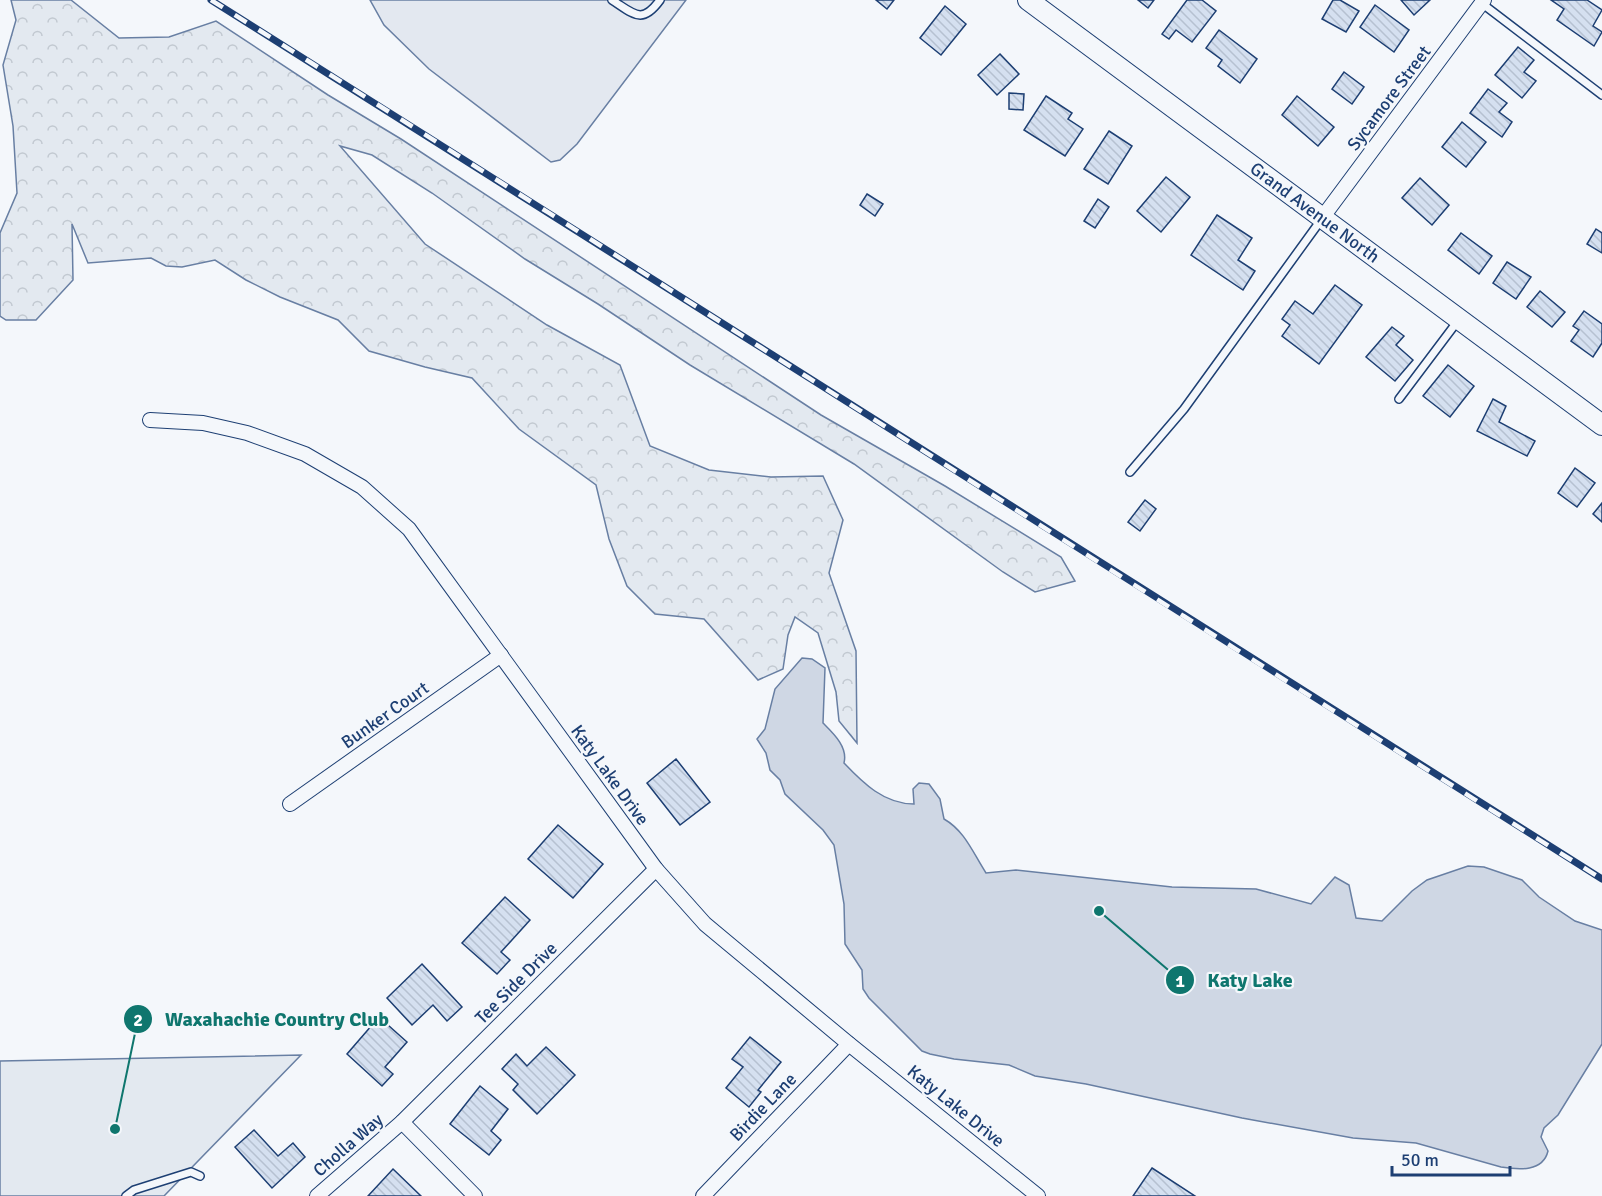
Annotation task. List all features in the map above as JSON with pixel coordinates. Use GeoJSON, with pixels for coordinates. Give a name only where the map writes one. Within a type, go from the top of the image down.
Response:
{"type":"FeatureCollection","features":[{"type":"Feature","properties":{"kind":"main road","name":"Grand Avenue North"},"geometry":{"type":"LineString","coordinates":[[1028,0],[1602,425]]}},
{"type":"Feature","properties":{"kind":"street","name":"Sycamore Street"},"geometry":{"type":"LineString","coordinates":[[1322,218],[1480,1]]}},
{"type":"Feature","properties":{"kind":"street","name":"Katy Lake Drive"},"geometry":{"type":"LineString","coordinates":[[150,420],[203,423],[247,433],[305,454],[362,487],[409,529],[656,869],[705,924],[849,1044],[1038,1196]]}},
{"type":"Feature","properties":{"kind":"street","name":"Bunker Court"},"geometry":{"type":"LineString","coordinates":[[290,804],[501,655]]}},
{"type":"Feature","properties":{"kind":"street","name":"Tee Side Drive"},"geometry":{"type":"LineString","coordinates":[[402,1122],[656,869]]}},
{"type":"Feature","properties":{"kind":"street","name":"Birdie Lane"},"geometry":{"type":"LineString","coordinates":[[702,1196],[849,1044]]}},
{"type":"Feature","properties":{"kind":"street","name":"Cholla Way"},"geometry":{"type":"LineString","coordinates":[[317,1196],[402,1122]]}},
{"type":"Feature","properties":{"kind":"street"},"geometry":{"type":"LineString","coordinates":[[402,1122],[475,1196]]}},
{"type":"Feature","properties":{"kind":"lane"},"geometry":{"type":"LineString","coordinates":[[612,0],[638,16],[646,15],[660,0]]}},
{"type":"Feature","properties":{"kind":"lane"},"geometry":{"type":"LineString","coordinates":[[1480,1],[1602,95]]}},
{"type":"Feature","properties":{"kind":"lane"},"geometry":{"type":"LineString","coordinates":[[1131,472],[1184,409],[1322,218]]}},
{"type":"Feature","properties":{"kind":"lane"},"geometry":{"type":"LineString","coordinates":[[1399,399],[1459,320]]}},
{"type":"Feature","properties":{"kind":"lane"},"geometry":{"type":"LineString","coordinates":[[126,1196],[134,1191],[191,1172],[200,1176]]}},
{"type":"Feature","properties":{"kind":"green space"},"geometry":{"type":"Polygon","coordinates":[[[11,0],[71,0],[119,38],[169,37],[216,21],[328,95],[401,139],[821,415],[945,486],[1061,557],[1075,581],[1035,592],[1003,572],[854,464],[690,365],[525,259],[432,193],[372,155],[340,146],[425,244],[547,325],[620,365],[650,446],[709,470],[771,477],[823,476],[843,520],[829,573],[856,651],[857,743],[839,721],[836,692],[818,633],[795,617],[788,635],[783,669],[758,680],[704,619],[655,614],[627,586],[609,539],[596,485],[519,429],[472,378],[369,351],[338,320],[280,297],[246,280],[215,260],[182,267],[166,266],[151,258],[88,263],[72,224],[73,280],[36,320],[6,320],[0,316],[0,233],[17,193],[13,126],[3,65],[16,20],[11,0]]]}},
{"type":"Feature","properties":{"kind":"green space"},"geometry":{"type":"Polygon","coordinates":[[[301,1055],[164,1196],[0,1196],[0,1061],[301,1055]]]}},
{"type":"Feature","properties":{"kind":"shaded area"},"geometry":{"type":"Polygon","coordinates":[[[370,0],[686,0],[577,144],[560,160],[551,162],[429,69],[384,25],[370,0]]]}},
{"type":"Feature","properties":{"kind":"shaded area"},"geometry":{"type":"Polygon","coordinates":[[[802,658],[812,659],[825,668],[823,723],[842,746],[844,763],[875,791],[903,803],[914,804],[913,789],[919,783],[929,784],[940,799],[944,819],[963,836],[986,873],[1016,870],[1172,887],[1256,889],[1311,904],[1335,877],[1349,885],[1356,918],[1382,921],[1412,891],[1427,880],[1468,866],[1484,867],[1522,880],[1539,897],[1575,921],[1602,930],[1602,1044],[1558,1115],[1544,1128],[1541,1137],[1548,1151],[1545,1158],[1541,1163],[1529,1168],[1501,1167],[1416,1143],[1353,1138],[1242,1118],[1086,1084],[1035,1076],[1009,1065],[954,1059],[922,1051],[869,998],[863,989],[862,970],[845,944],[844,904],[834,845],[823,830],[785,794],[780,780],[770,770],[766,753],[757,739],[765,729],[775,689],[802,658]]]}},
{"type":"Feature","properties":{"kind":"building"},"geometry":{"type":"Polygon","coordinates":[[[876,0],[894,0],[887,9],[876,0]]]}},
{"type":"Feature","properties":{"kind":"building"},"geometry":{"type":"Polygon","coordinates":[[[1138,0],[1154,0],[1148,8],[1138,0]]]}},
{"type":"Feature","properties":{"kind":"building"},"geometry":{"type":"Polygon","coordinates":[[[1187,0],[1202,0],[1216,11],[1192,42],[1176,30],[1169,39],[1162,34],[1187,0]]]}},
{"type":"Feature","properties":{"kind":"building"},"geometry":{"type":"Polygon","coordinates":[[[1333,0],[1340,0],[1359,11],[1346,32],[1322,19],[1333,0]]]}},
{"type":"Feature","properties":{"kind":"building"},"geometry":{"type":"Polygon","coordinates":[[[1401,0],[1430,0],[1414,15],[1401,0]]]}},
{"type":"Feature","properties":{"kind":"building"},"geometry":{"type":"Polygon","coordinates":[[[1551,0],[1587,0],[1602,10],[1593,26],[1602,32],[1594,46],[1557,20],[1564,9],[1551,0]]]}},
{"type":"Feature","properties":{"kind":"building"},"geometry":{"type":"Polygon","coordinates":[[[1375,5],[1409,30],[1394,52],[1360,27],[1375,5]]]}},
{"type":"Feature","properties":{"kind":"building"},"geometry":{"type":"Polygon","coordinates":[[[945,6],[966,24],[941,55],[920,38],[945,6]]]}},
{"type":"Feature","properties":{"kind":"building"},"geometry":{"type":"Polygon","coordinates":[[[1219,30],[1257,59],[1240,83],[1218,66],[1222,60],[1206,48],[1219,30]]]}},
{"type":"Feature","properties":{"kind":"building"},"geometry":{"type":"Polygon","coordinates":[[[1518,47],[1534,60],[1524,72],[1536,81],[1522,98],[1495,75],[1518,47]]]}},
{"type":"Feature","properties":{"kind":"building"},"geometry":{"type":"Polygon","coordinates":[[[1000,54],[1019,74],[997,95],[978,75],[1000,54]]]}},
{"type":"Feature","properties":{"kind":"building"},"geometry":{"type":"Polygon","coordinates":[[[1344,72],[1364,87],[1352,104],[1332,89],[1344,72]]]}},
{"type":"Feature","properties":{"kind":"building"},"geometry":{"type":"Polygon","coordinates":[[[1488,89],[1507,103],[1499,112],[1512,122],[1502,137],[1470,113],[1488,89]]]}},
{"type":"Feature","properties":{"kind":"building"},"geometry":{"type":"Polygon","coordinates":[[[1009,93],[1024,94],[1023,110],[1009,109],[1009,93]]]}},
{"type":"Feature","properties":{"kind":"building"},"geometry":{"type":"Polygon","coordinates":[[[1046,96],[1072,113],[1068,119],[1083,129],[1065,156],[1024,130],[1046,96]]]}},
{"type":"Feature","properties":{"kind":"building"},"geometry":{"type":"Polygon","coordinates":[[[1297,96],[1334,127],[1318,146],[1282,115],[1297,96]]]}},
{"type":"Feature","properties":{"kind":"building"},"geometry":{"type":"Polygon","coordinates":[[[1462,122],[1486,142],[1466,167],[1442,147],[1462,122]]]}},
{"type":"Feature","properties":{"kind":"building"},"geometry":{"type":"Polygon","coordinates":[[[1109,131],[1132,146],[1108,184],[1084,169],[1109,131]]]}},
{"type":"Feature","properties":{"kind":"building"},"geometry":{"type":"Polygon","coordinates":[[[1166,177],[1190,197],[1161,232],[1137,211],[1166,177]]]}},
{"type":"Feature","properties":{"kind":"building"},"geometry":{"type":"Polygon","coordinates":[[[1420,178],[1449,205],[1432,225],[1402,198],[1420,178]]]}},
{"type":"Feature","properties":{"kind":"building"},"geometry":{"type":"Polygon","coordinates":[[[867,194],[883,204],[875,216],[860,205],[867,194]]]}},
{"type":"Feature","properties":{"kind":"building"},"geometry":{"type":"Polygon","coordinates":[[[1098,199],[1109,207],[1095,228],[1084,221],[1098,199]]]}},
{"type":"Feature","properties":{"kind":"building"},"geometry":{"type":"Polygon","coordinates":[[[1217,215],[1252,238],[1238,260],[1255,271],[1243,290],[1191,255],[1217,215]]]}},
{"type":"Feature","properties":{"kind":"building"},"geometry":{"type":"Polygon","coordinates":[[[1596,229],[1602,233],[1602,253],[1587,244],[1596,229]]]}},
{"type":"Feature","properties":{"kind":"building"},"geometry":{"type":"Polygon","coordinates":[[[1461,233],[1492,256],[1479,274],[1448,250],[1461,233]]]}},
{"type":"Feature","properties":{"kind":"building"},"geometry":{"type":"Polygon","coordinates":[[[1507,262],[1531,277],[1516,299],[1493,283],[1507,262]]]}},
{"type":"Feature","properties":{"kind":"building"},"geometry":{"type":"Polygon","coordinates":[[[1335,285],[1362,305],[1319,364],[1282,336],[1290,325],[1282,319],[1295,301],[1313,314],[1335,285]]]}},
{"type":"Feature","properties":{"kind":"building"},"geometry":{"type":"Polygon","coordinates":[[[1540,291],[1565,312],[1552,327],[1527,307],[1540,291]]]}},
{"type":"Feature","properties":{"kind":"building"},"geometry":{"type":"Polygon","coordinates":[[[1584,311],[1602,324],[1602,343],[1593,357],[1571,341],[1579,330],[1573,326],[1584,311]]]}},
{"type":"Feature","properties":{"kind":"building"},"geometry":{"type":"Polygon","coordinates":[[[1392,327],[1404,336],[1396,345],[1413,360],[1395,381],[1366,357],[1392,327]]]}},
{"type":"Feature","properties":{"kind":"building"},"geometry":{"type":"Polygon","coordinates":[[[1448,365],[1474,386],[1450,417],[1423,396],[1448,365]]]}},
{"type":"Feature","properties":{"kind":"building"},"geometry":{"type":"Polygon","coordinates":[[[1493,399],[1506,406],[1499,422],[1535,441],[1527,456],[1477,431],[1493,399]]]}},
{"type":"Feature","properties":{"kind":"building"},"geometry":{"type":"Polygon","coordinates":[[[1575,468],[1595,483],[1577,507],[1558,493],[1575,468]]]}},
{"type":"Feature","properties":{"kind":"building"},"geometry":{"type":"Polygon","coordinates":[[[1145,500],[1156,509],[1140,531],[1128,522],[1145,500]]]}},
{"type":"Feature","properties":{"kind":"building"},"geometry":{"type":"Polygon","coordinates":[[[1602,503],[1602,522],[1593,514],[1602,503]]]}},
{"type":"Feature","properties":{"kind":"building"},"geometry":{"type":"Polygon","coordinates":[[[676,759],[710,802],[680,825],[647,783],[676,759]]]}},
{"type":"Feature","properties":{"kind":"building"},"geometry":{"type":"Polygon","coordinates":[[[558,825],[603,864],[573,898],[528,859],[558,825]]]}},
{"type":"Feature","properties":{"kind":"building"},"geometry":{"type":"Polygon","coordinates":[[[505,897],[530,920],[501,952],[510,960],[497,974],[462,943],[505,897]]]}},
{"type":"Feature","properties":{"kind":"building"},"geometry":{"type":"Polygon","coordinates":[[[422,964],[462,1007],[447,1021],[433,1005],[412,1025],[387,998],[422,964]]]}},
{"type":"Feature","properties":{"kind":"building"},"geometry":{"type":"Polygon","coordinates":[[[379,1017],[407,1042],[385,1067],[393,1074],[382,1086],[347,1054],[379,1017]]]}},
{"type":"Feature","properties":{"kind":"building"},"geometry":{"type":"Polygon","coordinates":[[[750,1037],[781,1062],[758,1090],[761,1092],[749,1107],[726,1088],[743,1067],[732,1059],[750,1037]]]}},
{"type":"Feature","properties":{"kind":"building"},"geometry":{"type":"Polygon","coordinates":[[[546,1047],[575,1075],[537,1114],[513,1090],[518,1084],[502,1069],[516,1054],[527,1066],[546,1047]]]}},
{"type":"Feature","properties":{"kind":"building"},"geometry":{"type":"Polygon","coordinates":[[[480,1086],[508,1109],[491,1131],[501,1140],[489,1155],[450,1124],[480,1086]]]}},
{"type":"Feature","properties":{"kind":"building"},"geometry":{"type":"Polygon","coordinates":[[[254,1130],[278,1156],[293,1143],[305,1157],[272,1188],[235,1147],[254,1130]]]}},
{"type":"Feature","properties":{"kind":"building"},"geometry":{"type":"Polygon","coordinates":[[[1152,1168],[1195,1196],[1133,1196],[1152,1168]]]}},
{"type":"Feature","properties":{"kind":"building"},"geometry":{"type":"Polygon","coordinates":[[[393,1169],[421,1196],[368,1196],[393,1169]]]}},
{"type":"Feature","properties":{"kind":"railway"},"geometry":{"type":"LineString","coordinates":[[211,0],[1602,879]]}},
{"type":"Feature","properties":{"kind":"place","name":"Katy Lake"},"geometry":{"type":"Point","coordinates":[1099,911]}},
{"type":"Feature","properties":{"kind":"place","name":"Waxahachie Country Club"},"geometry":{"type":"Point","coordinates":[115,1129]}}]}
